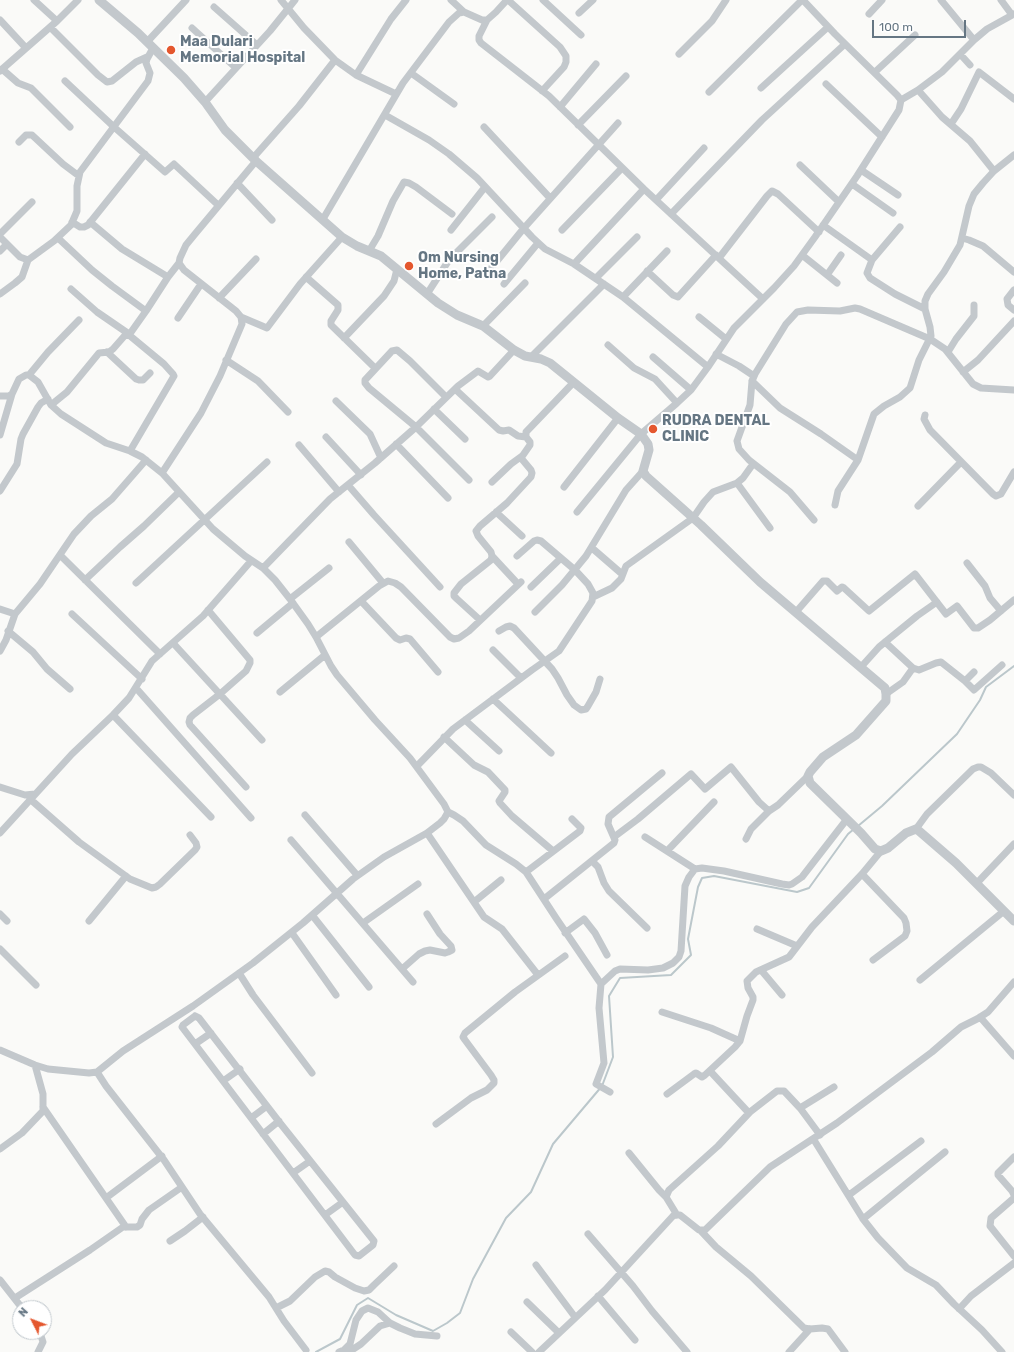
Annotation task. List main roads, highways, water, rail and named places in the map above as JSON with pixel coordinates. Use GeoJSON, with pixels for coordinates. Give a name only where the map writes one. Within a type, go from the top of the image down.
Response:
{"type":"FeatureCollection","features":[{"type":"Feature","properties":{"kind":"waterway"},"geometry":{"type":"LineString","coordinates":[[858,826],[882,806],[957,734],[980,700],[986,687],[1014,666]]}},
{"type":"Feature","properties":{"kind":"waterway"},"geometry":{"type":"LineString","coordinates":[[316,1352],[340,1339],[357,1305],[368,1298],[396,1315],[433,1331],[460,1313],[473,1279],[506,1218],[531,1192],[553,1144],[602,1086],[613,1057],[609,996],[620,978],[671,975],[691,955],[688,939],[698,887],[702,878],[714,876],[797,892],[809,888],[848,834],[854,829]]}},
{"type":"Feature","properties":{"kind":"place","name":"Maa Dulari Memorial Hospital"},"geometry":{"type":"Point","coordinates":[171,50]}},
{"type":"Feature","properties":{"kind":"place","name":"Om Nursing Home, Patna"},"geometry":{"type":"Point","coordinates":[409,266]}},
{"type":"Feature","properties":{"kind":"place","name":"RUDRA DENTAL CLINIC"},"geometry":{"type":"Point","coordinates":[653,429]}}]}
